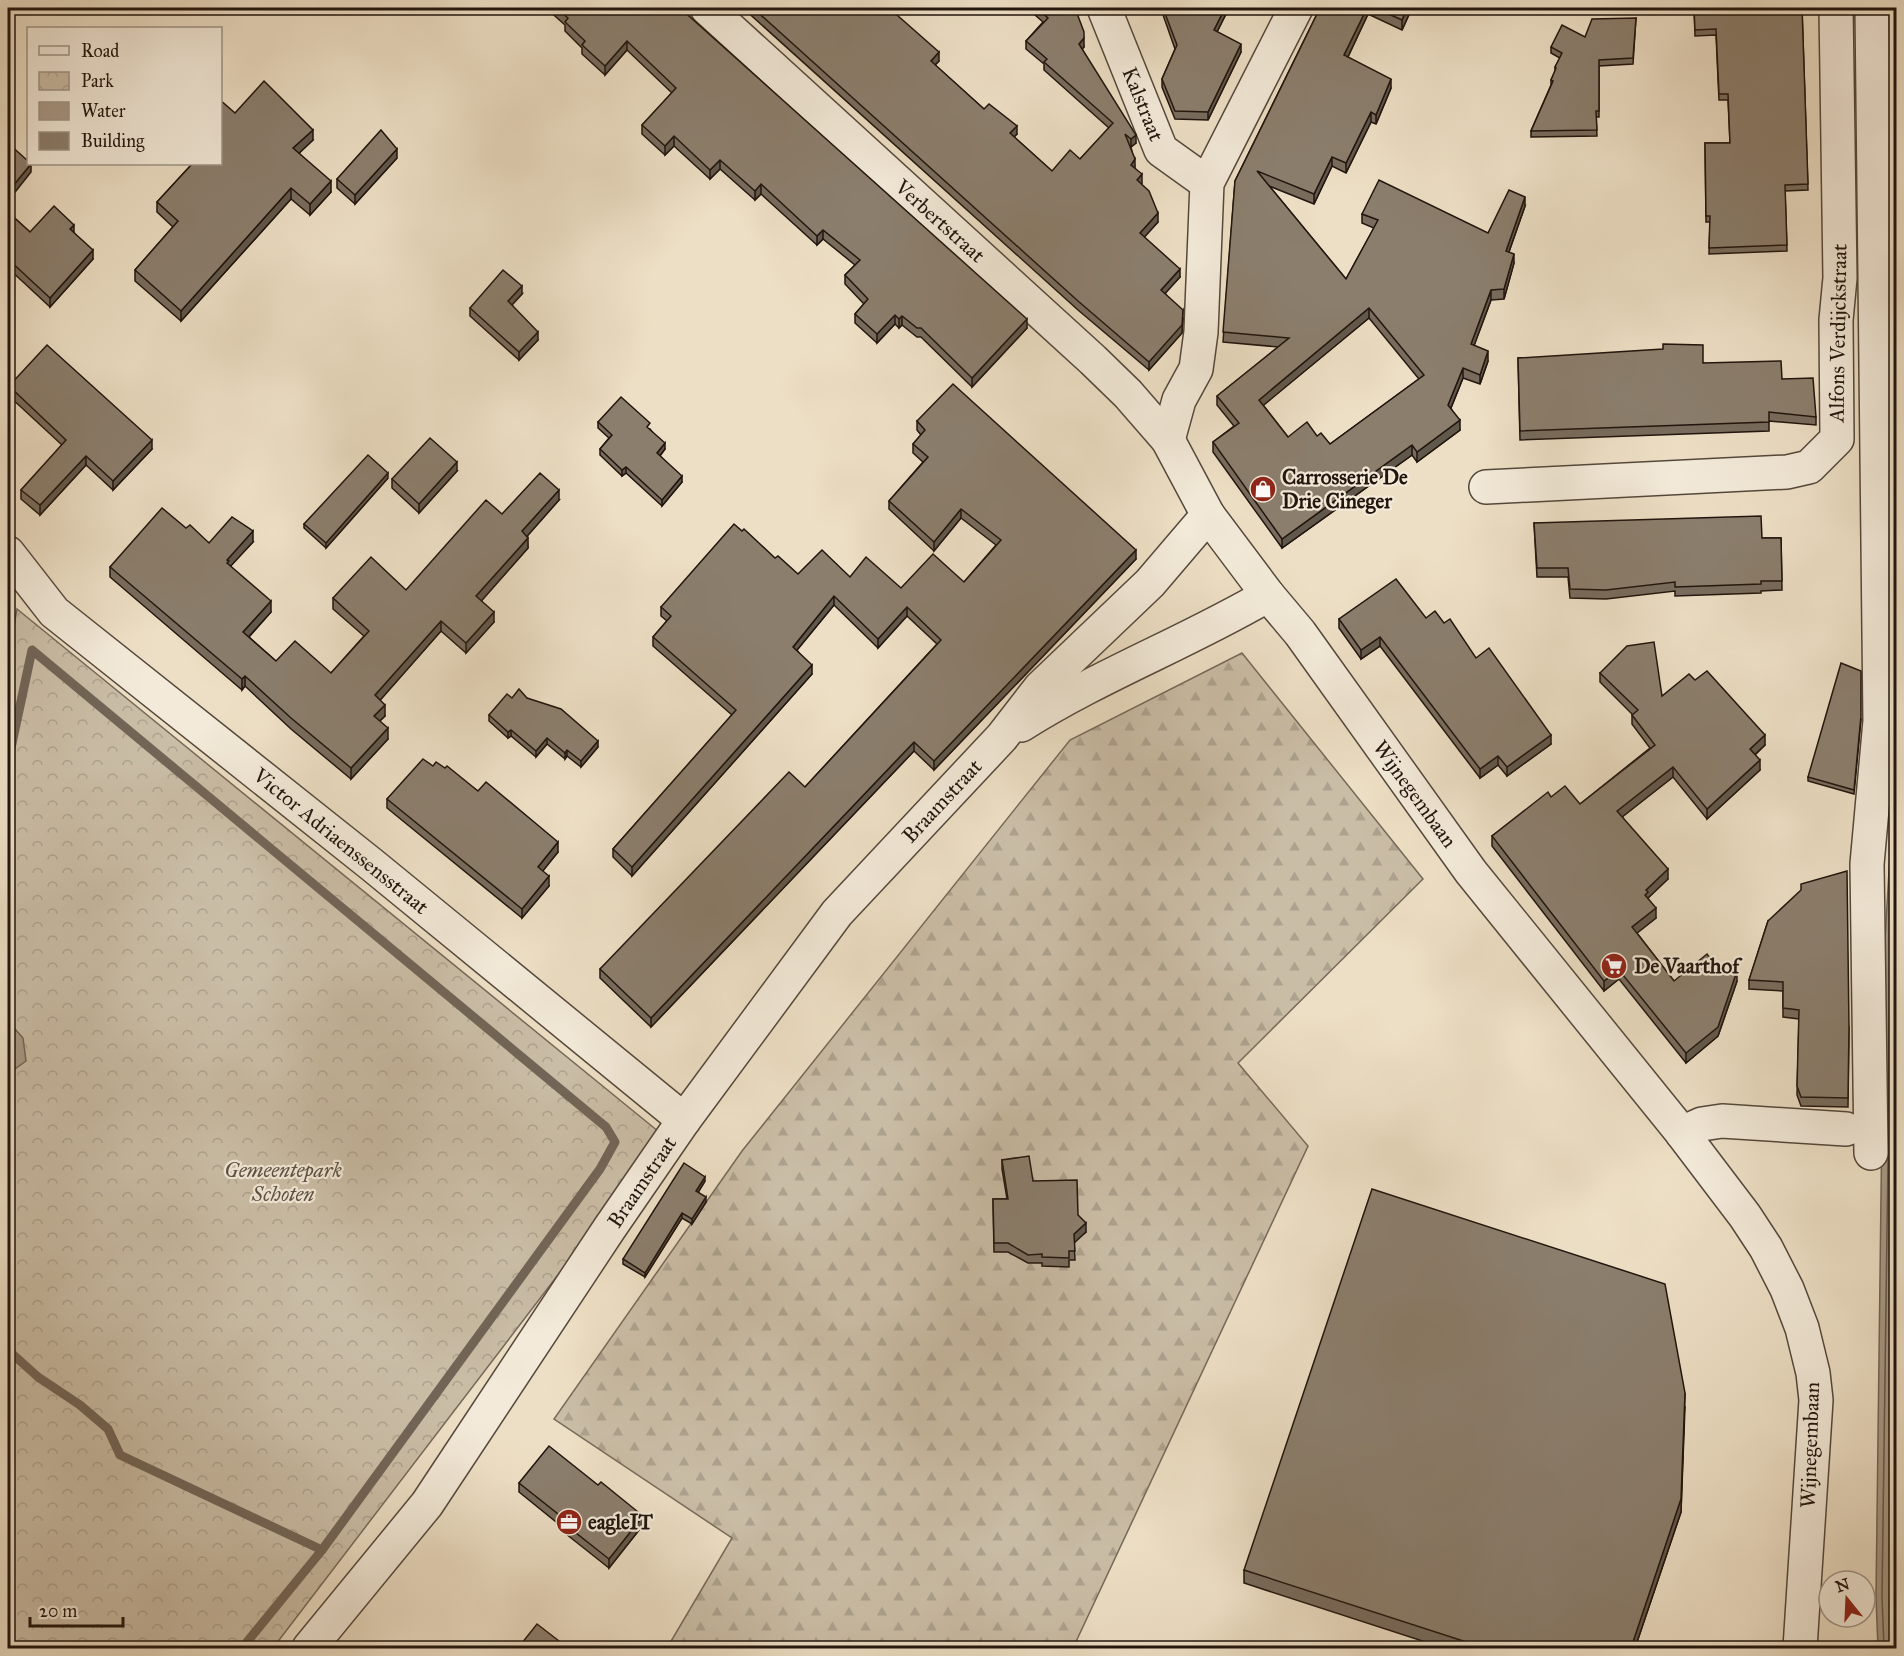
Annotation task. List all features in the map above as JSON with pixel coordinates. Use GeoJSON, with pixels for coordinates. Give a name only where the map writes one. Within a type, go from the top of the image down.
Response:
{"type":"FeatureCollection","features":[{"type":"Feature","properties":{"kind":"street","name":"Verbertstraat"},"geometry":{"type":"LineString","coordinates":[[707,8],[1093,360],[1128,394],[1168,440]]}},
{"type":"Feature","properties":{"kind":"street","name":"Kalstraat"},"geometry":{"type":"LineString","coordinates":[[1104,8],[1161,150],[1207,183]]}},
{"type":"Feature","properties":{"kind":"street"},"geometry":{"type":"LineString","coordinates":[[1168,440],[1179,400],[1196,369],[1201,332],[1207,183],[1296,8]]}},
{"type":"Feature","properties":{"kind":"street","name":"Alfons Verdijckstraat"},"geometry":{"type":"LineString","coordinates":[[1486,488],[1787,472],[1809,467],[1837,439],[1836,320],[1840,278],[1836,8]]}},
{"type":"Feature","properties":{"kind":"street"},"geometry":{"type":"LineString","coordinates":[[1871,1153],[1867,864],[1880,721],[1872,8]]}},
{"type":"Feature","properties":{"kind":"street","name":"Wijnegembaan"},"geometry":{"type":"LineString","coordinates":[[1168,440],[1208,515],[1268,595],[1300,633],[1471,872],[1682,1133],[1745,1216],[1766,1248],[1787,1288],[1813,1373],[1816,1400],[1800,1648]]}},
{"type":"Feature","properties":{"kind":"street","name":"Braamstraat"},"geometry":{"type":"LineString","coordinates":[[309,1648],[427,1504],[684,1120],[837,913],[1002,737],[1040,688],[1150,583],[1208,515]]}},
{"type":"Feature","properties":{"kind":"street","name":"Victor Adriaenssensstraat"},"geometry":{"type":"LineString","coordinates":[[8,553],[54,612],[371,864],[684,1120]]}},
{"type":"Feature","properties":{"kind":"street","name":"Braamstraat"},"geometry":{"type":"LineString","coordinates":[[1002,737],[1059,701],[1232,616],[1268,595]]}},
{"type":"Feature","properties":{"kind":"street"},"geometry":{"type":"LineString","coordinates":[[1082,647],[1106,678]]}},
{"type":"Feature","properties":{"kind":"street"},"geometry":{"type":"LineString","coordinates":[[1682,1133],[1702,1124],[1722,1121],[1845,1129]]}},
{"type":"Feature","properties":{"kind":"green space","name":"Gemeentepark Schoten"},"geometry":{"type":"Polygon","coordinates":[[[17,609],[664,1136],[273,1648],[8,1648],[8,659],[17,609]]]}},
{"type":"Feature","properties":{"kind":"green space"},"geometry":{"type":"Polygon","coordinates":[[[1242,653],[1423,879],[1238,1063],[1308,1146],[1073,1648],[667,1648],[732,1538],[554,1419],[742,1151],[1070,740],[1242,653]]]}},
{"type":"Feature","properties":{"kind":"water"},"geometry":{"type":"Polygon","coordinates":[[[1891,8],[1896,8],[1896,1648],[1878,1648],[1876,1569],[1884,957],[1894,785],[1891,8]]]}},
{"type":"Feature","properties":{"kind":"water"},"geometry":{"type":"Polygon","coordinates":[[[8,1021],[23,1038],[26,1061],[8,1074],[8,1021]]]}},
{"type":"Feature","properties":{"kind":"building"},"geometry":{"type":"Polygon","coordinates":[[[556,8],[680,8],[1027,319],[972,378],[921,328],[917,328],[902,316],[899,319],[895,315],[877,334],[855,314],[868,299],[845,275],[860,260],[823,230],[817,236],[761,184],[755,191],[720,160],[710,170],[674,136],[665,146],[642,125],[676,88],[627,41],[605,66],[582,45],[585,41],[565,22],[568,18],[556,8]]]}},
{"type":"Feature","properties":{"kind":"building"},"geometry":{"type":"Polygon","coordinates":[[[753,8],[889,8],[939,52],[931,61],[984,109],[989,104],[1017,126],[1010,133],[1052,171],[1070,150],[1080,159],[1113,123],[1044,62],[1047,59],[1026,41],[1048,18],[1037,8],[1075,8],[1084,32],[1084,38],[1079,44],[1136,135],[1131,139],[1125,134],[1135,159],[1131,165],[1142,174],[1137,180],[1149,191],[1158,213],[1140,233],[1180,269],[1161,290],[1183,310],[1182,325],[1149,362],[1078,301],[753,8]]]}},
{"type":"Feature","properties":{"kind":"building"},"geometry":{"type":"Polygon","coordinates":[[[1163,8],[1225,8],[1214,30],[1241,44],[1208,112],[1175,111],[1162,79],[1177,45],[1163,8]]]}},
{"type":"Feature","properties":{"kind":"building"},"geometry":{"type":"Polygon","coordinates":[[[1320,8],[1367,8],[1344,55],[1391,79],[1376,115],[1371,112],[1346,163],[1332,157],[1314,194],[1257,171],[1346,279],[1378,220],[1362,214],[1379,180],[1488,233],[1509,190],[1525,197],[1506,251],[1514,254],[1504,289],[1491,290],[1471,344],[1488,351],[1480,375],[1463,368],[1448,405],[1460,420],[1417,452],[1412,445],[1282,539],[1213,442],[1239,423],[1217,396],[1289,338],[1223,332],[1235,181],[1320,8]],[[1369,308],[1259,400],[1288,437],[1307,422],[1317,436],[1321,433],[1330,444],[1424,375],[1369,308]]]}},
{"type":"Feature","properties":{"kind":"building"},"geometry":{"type":"Polygon","coordinates":[[[1375,8],[1407,8],[1402,20],[1375,8]]]}},
{"type":"Feature","properties":{"kind":"building"},"geometry":{"type":"Polygon","coordinates":[[[1694,8],[1802,8],[1808,184],[1785,185],[1787,245],[1709,248],[1710,216],[1706,216],[1705,143],[1730,143],[1728,94],[1719,94],[1716,29],[1695,30],[1694,8]]]}},
{"type":"Feature","properties":{"kind":"building"},"geometry":{"type":"Polygon","coordinates":[[[1636,18],[1633,58],[1599,60],[1597,130],[1531,131],[1553,81],[1551,80],[1555,67],[1562,53],[1551,47],[1562,25],[1585,37],[1592,19],[1636,18]]]}},
{"type":"Feature","properties":{"kind":"building"},"geometry":{"type":"Polygon","coordinates":[[[264,81],[313,130],[293,148],[331,181],[310,204],[291,188],[181,311],[135,270],[178,221],[157,202],[191,165],[222,165],[222,102],[235,113],[264,81]]]}},
{"type":"Feature","properties":{"kind":"building"},"geometry":{"type":"Polygon","coordinates":[[[8,98],[13,103],[8,108],[8,98]]]}},
{"type":"Feature","properties":{"kind":"building"},"geometry":{"type":"Polygon","coordinates":[[[381,130],[397,149],[355,195],[337,179],[381,130]]]}},
{"type":"Feature","properties":{"kind":"building"},"geometry":{"type":"Polygon","coordinates":[[[8,143],[27,160],[27,165],[30,165],[8,192],[8,143]]]}},
{"type":"Feature","properties":{"kind":"building"},"geometry":{"type":"Polygon","coordinates":[[[54,206],[74,225],[70,229],[93,250],[50,298],[8,259],[8,212],[30,232],[54,206]]]}},
{"type":"Feature","properties":{"kind":"building"},"geometry":{"type":"Polygon","coordinates":[[[503,270],[522,286],[508,301],[538,332],[519,352],[470,308],[503,270]]]}},
{"type":"Feature","properties":{"kind":"building"},"geometry":{"type":"Polygon","coordinates":[[[1663,344],[1703,345],[1703,363],[1781,361],[1782,379],[1813,378],[1816,417],[1769,412],[1769,422],[1520,431],[1518,358],[1663,349],[1663,344]]]}},
{"type":"Feature","properties":{"kind":"building"},"geometry":{"type":"Polygon","coordinates":[[[47,345],[152,440],[113,481],[86,456],[40,505],[21,490],[66,440],[9,386],[47,345]]]}},
{"type":"Feature","properties":{"kind":"building"},"geometry":{"type":"Polygon","coordinates":[[[953,384],[1136,550],[934,761],[914,742],[651,1018],[600,969],[789,772],[805,787],[941,640],[907,607],[878,639],[834,596],[793,647],[812,665],[632,867],[613,849],[736,710],[653,637],[671,616],[661,607],[734,524],[742,531],[744,529],[775,558],[778,556],[798,574],[822,550],[850,577],[866,557],[901,588],[933,554],[964,582],[1001,540],[961,509],[934,542],[889,501],[928,457],[913,444],[925,430],[917,421],[953,384]]]}},
{"type":"Feature","properties":{"kind":"building"},"geometry":{"type":"Polygon","coordinates":[[[621,397],[650,423],[647,427],[665,443],[657,453],[682,476],[662,500],[626,467],[622,470],[600,449],[612,435],[598,422],[621,397]]]}},
{"type":"Feature","properties":{"kind":"building"},"geometry":{"type":"Polygon","coordinates":[[[430,438],[457,462],[419,504],[392,479],[430,438]]]}},
{"type":"Feature","properties":{"kind":"building"},"geometry":{"type":"Polygon","coordinates":[[[368,455],[388,473],[326,543],[304,524],[368,455]]]}},
{"type":"Feature","properties":{"kind":"building"},"geometry":{"type":"Polygon","coordinates":[[[540,473],[559,490],[522,531],[528,538],[476,596],[494,612],[466,643],[441,621],[375,695],[385,705],[374,716],[388,728],[351,768],[245,676],[242,679],[110,567],[162,508],[186,528],[190,525],[209,543],[232,517],[253,531],[227,560],[229,561],[227,563],[271,601],[243,632],[276,661],[295,641],[331,673],[369,631],[333,598],[371,557],[406,590],[486,500],[502,514],[540,473]]]}},
{"type":"Feature","properties":{"kind":"building"},"geometry":{"type":"Polygon","coordinates":[[[1761,516],[1762,538],[1781,538],[1782,581],[1761,581],[1761,584],[1675,587],[1675,582],[1606,590],[1570,589],[1568,568],[1537,568],[1534,523],[1761,516]]]}},
{"type":"Feature","properties":{"kind":"building"},"geometry":{"type":"Polygon","coordinates":[[[1396,579],[1426,618],[1435,611],[1444,623],[1450,619],[1476,658],[1489,648],[1551,735],[1507,767],[1498,756],[1480,769],[1380,637],[1361,650],[1339,619],[1396,579]]]}},
{"type":"Feature","properties":{"kind":"building"},"geometry":{"type":"Polygon","coordinates":[[[1654,642],[1662,696],[1689,674],[1695,680],[1707,671],[1765,735],[1750,749],[1760,760],[1707,809],[1673,767],[1617,811],[1668,869],[1646,890],[1648,892],[1645,895],[1656,908],[1632,927],[1674,981],[1707,954],[1720,971],[1737,971],[1718,1027],[1686,1053],[1619,970],[1604,981],[1492,836],[1548,792],[1551,797],[1565,786],[1580,804],[1655,745],[1632,715],[1638,710],[1600,673],[1627,646],[1654,642]]]}},
{"type":"Feature","properties":{"kind":"building"},"geometry":{"type":"Polygon","coordinates":[[[1841,663],[1861,671],[1861,716],[1854,790],[1808,777],[1841,663]]]}},
{"type":"Feature","properties":{"kind":"building"},"geometry":{"type":"Polygon","coordinates":[[[519,689],[527,698],[561,709],[598,741],[581,761],[567,750],[565,753],[547,738],[536,751],[511,730],[508,732],[489,715],[507,694],[512,698],[519,689]]]}},
{"type":"Feature","properties":{"kind":"building"},"geometry":{"type":"Polygon","coordinates":[[[423,759],[433,766],[436,762],[445,768],[447,766],[478,791],[486,782],[558,842],[538,867],[549,876],[522,909],[387,799],[423,759]]]}},
{"type":"Feature","properties":{"kind":"building"},"geometry":{"type":"Polygon","coordinates":[[[1847,871],[1848,1098],[1801,1097],[1797,1086],[1799,1010],[1783,1008],[1783,982],[1749,980],[1768,921],[1801,890],[1801,884],[1847,871]]]}},
{"type":"Feature","properties":{"kind":"building"},"geometry":{"type":"Polygon","coordinates":[[[1029,1156],[1033,1181],[1077,1180],[1078,1215],[1086,1223],[1074,1234],[1075,1251],[1069,1251],[1069,1258],[1042,1257],[1042,1254],[1028,1255],[1008,1243],[994,1243],[993,1199],[1008,1199],[1002,1160],[1029,1156]]]}},
{"type":"Feature","properties":{"kind":"building"},"geometry":{"type":"Polygon","coordinates":[[[684,1163],[705,1177],[696,1191],[706,1197],[692,1219],[682,1213],[645,1273],[623,1259],[684,1163]]]}},
{"type":"Feature","properties":{"kind":"building"},"geometry":{"type":"Polygon","coordinates":[[[1372,1189],[1665,1284],[1685,1393],[1681,1499],[1631,1648],[1485,1648],[1244,1570],[1372,1189]]]}},
{"type":"Feature","properties":{"kind":"building"},"geometry":{"type":"Polygon","coordinates":[[[549,1446],[598,1485],[601,1482],[643,1516],[609,1559],[566,1525],[568,1522],[519,1483],[549,1446]]]}},
{"type":"Feature","properties":{"kind":"building"},"geometry":{"type":"Polygon","coordinates":[[[537,1624],[568,1648],[518,1648],[537,1624]]]}},
{"type":"Feature","properties":{"kind":"waterway"},"geometry":{"type":"LineString","coordinates":[[8,762],[32,650],[606,1127],[615,1142],[600,1169],[322,1550],[242,1648]]}},
{"type":"Feature","properties":{"kind":"waterway"},"geometry":{"type":"LineString","coordinates":[[8,1350],[38,1377],[80,1405],[108,1429],[120,1455],[322,1550]]}},
{"type":"Feature","properties":{"kind":"place","name":"Carrosserie De Drie Cineger"},"geometry":{"type":"Point","coordinates":[1263,489]}},
{"type":"Feature","properties":{"kind":"place","name":"De Vaarthof"},"geometry":{"type":"Point","coordinates":[1614,966]}},
{"type":"Feature","properties":{"kind":"place","name":"eagleIT"},"geometry":{"type":"Point","coordinates":[569,1522]}}]}
